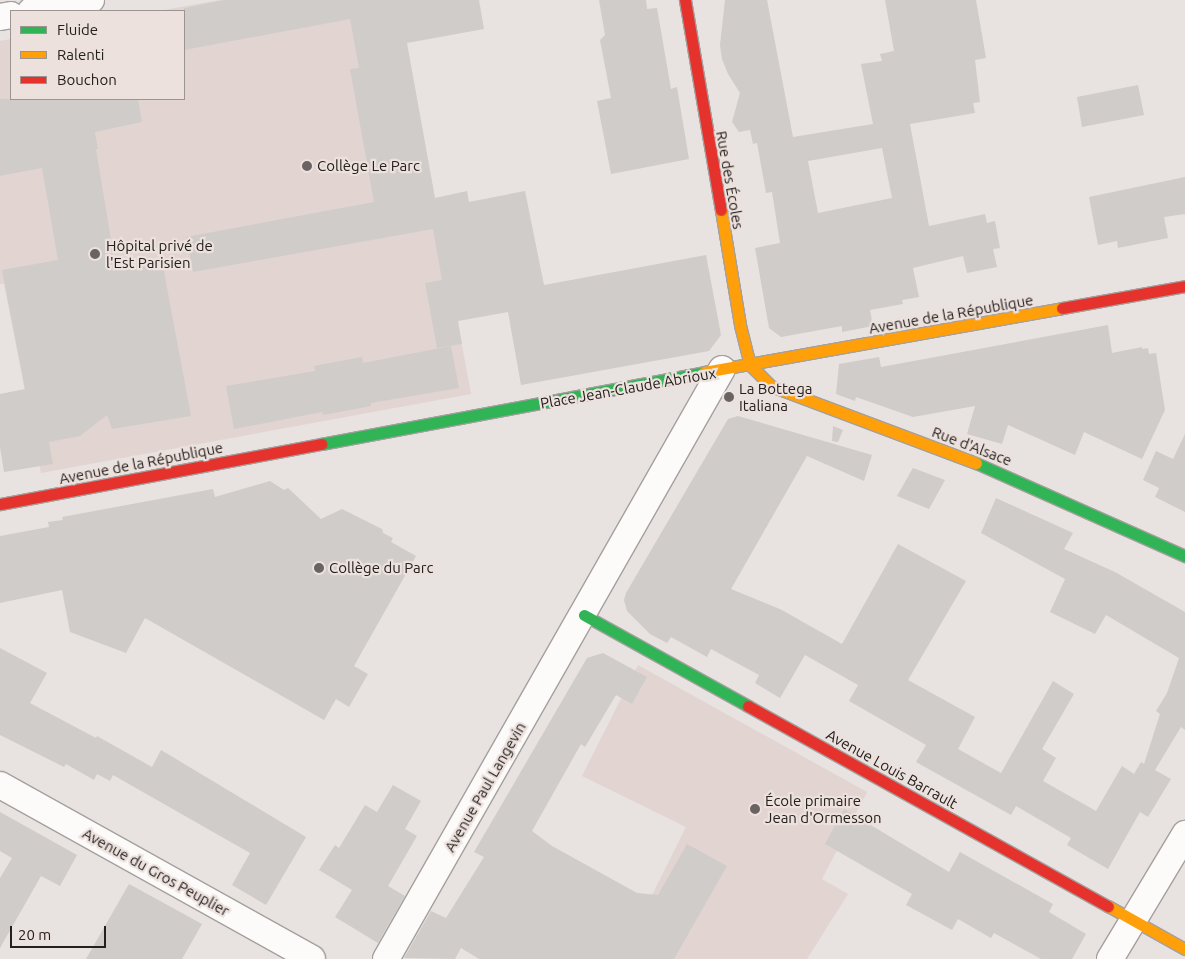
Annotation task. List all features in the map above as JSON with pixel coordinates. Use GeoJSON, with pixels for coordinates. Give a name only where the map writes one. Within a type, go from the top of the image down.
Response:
{"type":"FeatureCollection","features":[{"type":"Feature","properties":{"kind":"street"},"geometry":{"type":"LineString","coordinates":[[36,10],[91,0]]}},
{"type":"Feature","properties":{"kind":"street","name":"Rue des Écoles"},"geometry":{"type":"LineString","coordinates":[[684,0],[737,306],[750,365]]}},
{"type":"Feature","properties":{"kind":"street","name":"Avenue de la République"},"geometry":{"type":"LineString","coordinates":[[722,369],[1185,286]]}},
{"type":"Feature","properties":{"kind":"street","name":"Rue d'Alsace"},"geometry":{"type":"LineString","coordinates":[[750,365],[771,386],[995,470],[1185,556]]}},
{"type":"Feature","properties":{"kind":"street","name":"Place Jean-Claude Abrioux"},"geometry":{"type":"LineString","coordinates":[[288,450],[722,369]]}},
{"type":"Feature","properties":{"kind":"street","name":"Place Jean-Claude Abrioux"},"geometry":{"type":"LineString","coordinates":[[584,615],[722,369]]}},
{"type":"Feature","properties":{"kind":"street","name":"Avenue de la République"},"geometry":{"type":"LineString","coordinates":[[0,504],[288,450]]}},
{"type":"Feature","properties":{"kind":"street","name":"Avenue Louis Barrault"},"geometry":{"type":"LineString","coordinates":[[584,615],[1185,949]]}},
{"type":"Feature","properties":{"kind":"street","name":"Avenue Paul Langevin"},"geometry":{"type":"LineString","coordinates":[[386,959],[584,615]]}},
{"type":"Feature","properties":{"kind":"street","name":"Avenue du Gros Peuplier"},"geometry":{"type":"LineString","coordinates":[[0,785],[312,959]]}},
{"type":"Feature","properties":{"kind":"street"},"geometry":{"type":"LineString","coordinates":[[1110,959],[1185,834]]}},
{"type":"Feature","properties":{"kind":"shaded area","name":"Collège Le Parc"},"geometry":{"type":"Polygon","coordinates":[[[220,0],[398,0],[471,394],[41,473],[4,284],[0,284],[0,41],[10,39],[10,100],[185,100],[185,10],[164,10],[220,0]]]}},
{"type":"Feature","properties":{"kind":"shaded area","name":"École primaire Jean d'Ormesson"},"geometry":{"type":"Polygon","coordinates":[[[638,665],[867,792],[822,879],[848,894],[807,959],[620,959],[686,827],[582,776],[638,665]]]}},
{"type":"Feature","properties":{"kind":"building"},"geometry":{"type":"Polygon","coordinates":[[[224,0],[479,0],[484,29],[407,43],[435,198],[467,191],[469,202],[525,191],[544,285],[706,255],[721,335],[709,351],[521,385],[508,312],[458,321],[462,344],[437,348],[425,283],[442,280],[433,229],[193,272],[186,237],[374,202],[350,69],[359,68],[350,19],[185,50],[184,8],[224,0]]]}},
{"type":"Feature","properties":{"kind":"building"},"geometry":{"type":"Polygon","coordinates":[[[599,0],[646,0],[647,9],[657,8],[671,89],[677,87],[689,159],[611,174],[597,101],[611,98],[600,40],[605,35],[599,0]]]}},
{"type":"Feature","properties":{"kind":"building"},"geometry":{"type":"Polygon","coordinates":[[[725,0],[767,0],[793,137],[873,124],[861,64],[882,61],[880,54],[894,51],[885,0],[976,0],[986,58],[975,60],[980,102],[973,103],[975,113],[910,124],[929,226],[985,214],[987,223],[995,221],[1000,248],[993,249],[997,267],[967,273],[963,256],[913,268],[919,297],[902,300],[903,304],[870,310],[873,326],[842,332],[842,326],[781,337],[769,328],[755,248],[780,243],[772,192],[766,193],[757,143],[753,144],[750,130],[739,132],[732,122],[740,93],[728,74],[722,59],[720,45],[725,0]],[[882,148],[808,161],[818,213],[892,198],[882,148]]]}},
{"type":"Feature","properties":{"kind":"building"},"geometry":{"type":"Polygon","coordinates":[[[1138,85],[1144,115],[1082,127],[1077,97],[1138,85]]]}},
{"type":"Feature","properties":{"kind":"building"},"geometry":{"type":"Polygon","coordinates":[[[0,99],[138,100],[142,122],[95,132],[98,149],[96,149],[116,270],[162,261],[191,416],[112,429],[107,415],[80,436],[49,442],[53,464],[4,472],[0,447],[0,394],[25,389],[2,270],[58,260],[42,168],[0,176],[0,99]]]}},
{"type":"Feature","properties":{"kind":"building"},"geometry":{"type":"Polygon","coordinates":[[[1185,177],[1185,214],[1164,217],[1168,238],[1118,248],[1117,241],[1098,245],[1089,197],[1185,177]]]}},
{"type":"Feature","properties":{"kind":"building"},"geometry":{"type":"Polygon","coordinates":[[[1108,325],[1112,353],[1142,347],[1142,349],[1148,348],[1149,354],[1156,353],[1165,410],[1142,459],[1084,432],[1075,455],[1008,425],[1002,444],[967,434],[975,406],[913,417],[856,397],[855,401],[836,394],[839,364],[879,357],[881,367],[1108,325]]]}},
{"type":"Feature","properties":{"kind":"building"},"geometry":{"type":"Polygon","coordinates":[[[451,346],[459,388],[371,403],[371,406],[323,415],[322,412],[234,429],[226,386],[315,371],[314,366],[362,357],[363,363],[451,346]]]}},
{"type":"Feature","properties":{"kind":"building"},"geometry":{"type":"Polygon","coordinates":[[[738,416],[872,455],[864,481],[807,456],[731,589],[780,609],[842,644],[898,544],[966,581],[908,680],[975,717],[958,749],[1001,773],[1053,681],[1074,694],[1042,749],[1056,758],[1043,781],[1096,811],[1122,766],[1134,774],[1141,762],[1144,764],[1160,714],[1156,711],[1167,693],[1179,658],[1106,615],[1095,634],[1050,612],[1065,579],[981,533],[996,498],[1073,533],[1064,549],[1115,572],[1185,612],[1185,730],[1181,727],[1155,770],[1171,779],[1148,817],[1140,812],[1108,869],[1067,845],[1071,838],[1016,806],[1011,815],[916,762],[926,745],[849,701],[858,685],[805,655],[780,698],[755,683],[759,675],[711,649],[707,657],[671,637],[667,643],[650,634],[627,611],[624,600],[626,593],[728,419],[738,416]]]}},
{"type":"Feature","properties":{"kind":"building"},"geometry":{"type":"Polygon","coordinates":[[[833,426],[843,430],[838,442],[832,441],[833,426]]]}},
{"type":"Feature","properties":{"kind":"building"},"geometry":{"type":"Polygon","coordinates":[[[1185,434],[1185,512],[1155,497],[1159,488],[1143,480],[1156,451],[1173,459],[1185,434]]]}},
{"type":"Feature","properties":{"kind":"building"},"geometry":{"type":"Polygon","coordinates":[[[913,468],[945,480],[929,509],[897,496],[913,468]]]}},
{"type":"Feature","properties":{"kind":"building"},"geometry":{"type":"Polygon","coordinates":[[[270,481],[284,490],[288,488],[321,519],[342,509],[382,529],[383,533],[393,538],[391,542],[416,556],[354,666],[368,674],[349,707],[336,699],[324,720],[145,618],[126,653],[70,632],[62,590],[0,603],[0,536],[49,527],[48,522],[63,520],[62,517],[213,489],[215,497],[270,481]]]}},
{"type":"Feature","properties":{"kind":"building"},"geometry":{"type":"Polygon","coordinates":[[[0,648],[47,673],[30,703],[96,738],[97,736],[152,767],[161,750],[306,837],[266,905],[232,885],[250,853],[113,775],[110,781],[97,774],[94,780],[66,764],[64,767],[0,735],[0,648]]]}},
{"type":"Feature","properties":{"kind":"building"},"geometry":{"type":"Polygon","coordinates":[[[603,653],[647,677],[632,704],[616,695],[585,747],[581,744],[532,831],[552,846],[637,893],[658,895],[687,844],[727,866],[674,959],[479,959],[461,948],[455,959],[404,958],[431,911],[446,918],[484,857],[474,852],[587,658],[603,653]]]}},
{"type":"Feature","properties":{"kind":"building"},"geometry":{"type":"Polygon","coordinates":[[[393,785],[421,801],[405,829],[417,836],[388,886],[405,896],[378,943],[335,917],[352,890],[319,870],[335,845],[339,848],[365,805],[377,812],[393,785]]]}},
{"type":"Feature","properties":{"kind":"building"},"geometry":{"type":"Polygon","coordinates":[[[844,809],[949,872],[960,852],[1053,904],[1049,912],[1086,934],[1072,959],[1041,959],[994,933],[991,938],[958,919],[952,930],[906,905],[912,894],[825,844],[844,809]]]}},
{"type":"Feature","properties":{"kind":"building"},"geometry":{"type":"Polygon","coordinates":[[[0,812],[77,855],[60,886],[41,876],[0,948],[0,878],[12,858],[0,851],[0,812]]]}},
{"type":"Feature","properties":{"kind":"building"},"geometry":{"type":"Polygon","coordinates":[[[129,884],[202,924],[182,959],[86,959],[129,884]]]}},
{"type":"Feature","properties":{"kind":"traffic: fast"},"geometry":{"type":"LineString","coordinates":[[321,444],[704,372]]}},
{"type":"Feature","properties":{"kind":"traffic: fast"},"geometry":{"type":"LineString","coordinates":[[976,463],[1185,556]]}},
{"type":"Feature","properties":{"kind":"traffic: fast"},"geometry":{"type":"LineString","coordinates":[[584,615],[748,706]]}},
{"type":"Feature","properties":{"kind":"traffic: slow"},"geometry":{"type":"LineString","coordinates":[[721,210],[740,325],[750,365],[771,386],[976,463]]}},
{"type":"Feature","properties":{"kind":"traffic: slow"},"geometry":{"type":"LineString","coordinates":[[704,372],[1062,308]]}},
{"type":"Feature","properties":{"kind":"traffic: slow"},"geometry":{"type":"LineString","coordinates":[[1108,906],[1185,949]]}},
{"type":"Feature","properties":{"kind":"traffic: jam"},"geometry":{"type":"LineString","coordinates":[[685,0],[721,210]]}},
{"type":"Feature","properties":{"kind":"traffic: jam"},"geometry":{"type":"LineString","coordinates":[[1062,308],[1185,286]]}},
{"type":"Feature","properties":{"kind":"traffic: jam"},"geometry":{"type":"LineString","coordinates":[[0,504],[321,444]]}},
{"type":"Feature","properties":{"kind":"traffic: jam"},"geometry":{"type":"LineString","coordinates":[[748,706],[1108,906]]}},
{"type":"Feature","properties":{"kind":"place","name":"Collège Le Parc"},"geometry":{"type":"Point","coordinates":[307,166]}},
{"type":"Feature","properties":{"kind":"place","name":"Hôpital privé de l'Est Parisien"},"geometry":{"type":"Point","coordinates":[95,254]}},
{"type":"Feature","properties":{"kind":"place","name":"La Bottega Italiana"},"geometry":{"type":"Point","coordinates":[729,397]}},
{"type":"Feature","properties":{"kind":"place","name":"Collège du Parc"},"geometry":{"type":"Point","coordinates":[319,568]}},
{"type":"Feature","properties":{"kind":"place","name":"École primaire Jean d'Ormesson"},"geometry":{"type":"Point","coordinates":[755,809]}}]}
